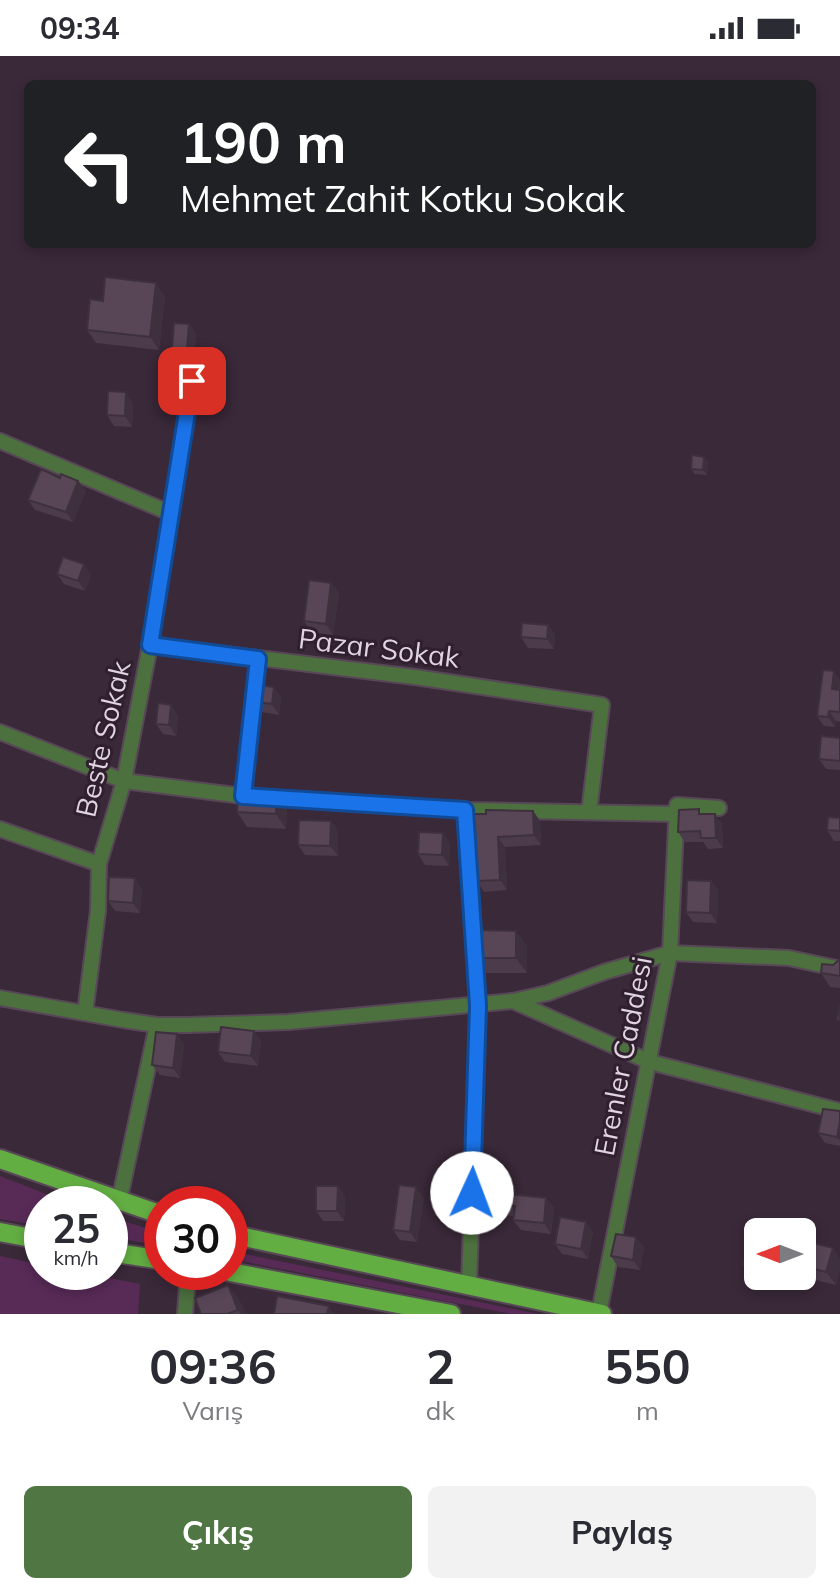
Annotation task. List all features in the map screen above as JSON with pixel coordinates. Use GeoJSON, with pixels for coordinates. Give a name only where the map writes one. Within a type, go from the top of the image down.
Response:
{"type":"FeatureCollection","features":[{"type":"Feature","properties":{"kind":"main road"},"geometry":{"type":"LineString","coordinates":[[0,1159],[75,1186]]}},
{"type":"Feature","properties":{"kind":"main road"},"geometry":{"type":"LineString","coordinates":[[0,1232],[24,1237]]}},
{"type":"Feature","properties":{"kind":"main road"},"geometry":{"type":"LineString","coordinates":[[248,1238],[600,1314]]}},
{"type":"Feature","properties":{"kind":"main road"},"geometry":{"type":"LineString","coordinates":[[248,1275],[444,1313]]}},
{"type":"Feature","properties":{"kind":"street","name":"Beste Sokak"},"geometry":{"type":"LineString","coordinates":[[85,1013],[98,911],[99,864],[124,781],[150,645],[192,381]]}},
{"type":"Feature","properties":{"kind":"street"},"geometry":{"type":"LineString","coordinates":[[0,441],[170,513]]}},
{"type":"Feature","properties":{"kind":"street","name":"Pazar Sokak"},"geometry":{"type":"LineString","coordinates":[[150,645],[415,677],[602,705],[589,812]]}},
{"type":"Feature","properties":{"kind":"street"},"geometry":{"type":"LineString","coordinates":[[243,796],[258,659]]}},
{"type":"Feature","properties":{"kind":"street"},"geometry":{"type":"LineString","coordinates":[[0,732],[124,781],[243,796],[465,810],[589,812],[719,808]]}},
{"type":"Feature","properties":{"kind":"street"},"geometry":{"type":"LineString","coordinates":[[465,810],[478,1006],[469,1286]]}},
{"type":"Feature","properties":{"kind":"street","name":"Erenler Caddesi"},"geometry":{"type":"LineString","coordinates":[[600,1314],[670,953],[676,810]]}},
{"type":"Feature","properties":{"kind":"street"},"geometry":{"type":"LineString","coordinates":[[0,829],[99,864]]}},
{"type":"Feature","properties":{"kind":"street"},"geometry":{"type":"LineString","coordinates":[[0,998],[157,1025],[288,1022],[513,1001],[548,993],[631,963],[670,953],[789,958],[840,969]]}},
{"type":"Feature","properties":{"kind":"street"},"geometry":{"type":"LineString","coordinates":[[513,1001],[650,1062],[840,1111]]}},
{"type":"Feature","properties":{"kind":"street"},"geometry":{"type":"LineString","coordinates":[[122,1186],[157,1025]]}},
{"type":"Feature","properties":{"kind":"street"},"geometry":{"type":"LineString","coordinates":[[185,1314],[187,1290]]}},
{"type":"Feature","properties":{"kind":"shaded area"},"geometry":{"type":"Polygon","coordinates":[[[0,1176],[26,1186],[24,1223],[0,1219],[0,1176]]]}},
{"type":"Feature","properties":{"kind":"shaded area"},"geometry":{"type":"Polygon","coordinates":[[[128,1223],[144,1227],[144,1243],[128,1240],[128,1223]]]}},
{"type":"Feature","properties":{"kind":"shaded area"},"geometry":{"type":"Polygon","coordinates":[[[248,1255],[538,1314],[511,1314],[248,1263],[248,1255]]]}},
{"type":"Feature","properties":{"kind":"shaded area"},"geometry":{"type":"Polygon","coordinates":[[[0,1256],[24,1261],[24,1290],[128,1290],[128,1282],[140,1284],[138,1314],[0,1314],[0,1256]]]}},
{"type":"Feature","properties":{"kind":"building"},"geometry":{"type":"Polygon","coordinates":[[[105,277],[156,283],[150,337],[87,330],[90,299],[103,301],[105,277]]]}},
{"type":"Feature","properties":{"kind":"building"},"geometry":{"type":"Polygon","coordinates":[[[174,323],[189,324],[187,349],[172,348],[174,323]]]}},
{"type":"Feature","properties":{"kind":"building"},"geometry":{"type":"Polygon","coordinates":[[[108,391],[126,392],[125,416],[107,415],[108,391]]]}},
{"type":"Feature","properties":{"kind":"building"},"geometry":{"type":"Polygon","coordinates":[[[692,455],[704,457],[703,470],[691,469],[692,455]]]}},
{"type":"Feature","properties":{"kind":"building"},"geometry":{"type":"Polygon","coordinates":[[[41,469],[60,478],[61,474],[78,481],[66,512],[28,500],[41,469]]]}},
{"type":"Feature","properties":{"kind":"building"},"geometry":{"type":"Polygon","coordinates":[[[63,557],[84,564],[78,581],[57,574],[63,557]]]}},
{"type":"Feature","properties":{"kind":"building"},"geometry":{"type":"Polygon","coordinates":[[[309,580],[331,583],[326,624],[304,621],[309,580]]]}},
{"type":"Feature","properties":{"kind":"building"},"geometry":{"type":"Polygon","coordinates":[[[522,623],[548,625],[547,639],[521,637],[522,623]]]}},
{"type":"Feature","properties":{"kind":"building"},"geometry":{"type":"Polygon","coordinates":[[[823,670],[834,671],[832,689],[840,690],[840,712],[829,711],[828,717],[817,716],[823,670]]]}},
{"type":"Feature","properties":{"kind":"building"},"geometry":{"type":"Polygon","coordinates":[[[257,685],[274,687],[272,704],[255,702],[257,685]]]}},
{"type":"Feature","properties":{"kind":"building"},"geometry":{"type":"Polygon","coordinates":[[[158,703],[171,705],[169,725],[156,724],[158,703]]]}},
{"type":"Feature","properties":{"kind":"building"},"geometry":{"type":"Polygon","coordinates":[[[821,736],[840,738],[840,761],[819,759],[821,736]]]}},
{"type":"Feature","properties":{"kind":"building"},"geometry":{"type":"Polygon","coordinates":[[[238,791],[277,794],[276,814],[237,812],[238,791]]]}},
{"type":"Feature","properties":{"kind":"building"},"geometry":{"type":"Polygon","coordinates":[[[699,809],[699,814],[715,814],[716,838],[701,838],[700,831],[678,832],[679,810],[699,809]]]}},
{"type":"Feature","properties":{"kind":"building"},"geometry":{"type":"Polygon","coordinates":[[[486,810],[533,811],[534,835],[498,837],[500,880],[477,881],[469,814],[486,814],[486,810]]]}},
{"type":"Feature","properties":{"kind":"building"},"geometry":{"type":"Polygon","coordinates":[[[828,817],[840,818],[840,831],[827,830],[828,817]]]}},
{"type":"Feature","properties":{"kind":"building"},"geometry":{"type":"Polygon","coordinates":[[[299,820],[331,821],[330,846],[298,845],[299,820]]]}},
{"type":"Feature","properties":{"kind":"building"},"geometry":{"type":"Polygon","coordinates":[[[419,832],[443,833],[442,855],[418,854],[419,832]]]}},
{"type":"Feature","properties":{"kind":"building"},"geometry":{"type":"Polygon","coordinates":[[[109,877],[135,878],[133,903],[108,901],[109,877]]]}},
{"type":"Feature","properties":{"kind":"building"},"geometry":{"type":"Polygon","coordinates":[[[687,880],[711,881],[710,913],[686,912],[687,880]]]}},
{"type":"Feature","properties":{"kind":"building"},"geometry":{"type":"Polygon","coordinates":[[[474,930],[516,931],[516,958],[475,958],[474,930]]]}},
{"type":"Feature","properties":{"kind":"building"},"geometry":{"type":"Polygon","coordinates":[[[840,960],[840,976],[821,973],[822,964],[833,965],[840,960]]]}},
{"type":"Feature","properties":{"kind":"building"},"geometry":{"type":"Polygon","coordinates":[[[221,1027],[254,1031],[251,1056],[218,1052],[221,1027]]]}},
{"type":"Feature","properties":{"kind":"building"},"geometry":{"type":"Polygon","coordinates":[[[156,1032],[177,1034],[173,1068],[152,1065],[156,1032]]]}},
{"type":"Feature","properties":{"kind":"building"},"geometry":{"type":"Polygon","coordinates":[[[823,1109],[840,1111],[837,1137],[818,1133],[823,1109]]]}},
{"type":"Feature","properties":{"kind":"building"},"geometry":{"type":"Polygon","coordinates":[[[482,1182],[511,1184],[510,1194],[546,1198],[544,1223],[513,1220],[515,1206],[481,1204],[482,1182]]]}},
{"type":"Feature","properties":{"kind":"building"},"geometry":{"type":"Polygon","coordinates":[[[399,1185],[416,1187],[410,1232],[393,1230],[399,1185]]]}},
{"type":"Feature","properties":{"kind":"building"},"geometry":{"type":"Polygon","coordinates":[[[316,1186],[338,1186],[337,1211],[316,1211],[316,1186]]]}},
{"type":"Feature","properties":{"kind":"building"},"geometry":{"type":"Polygon","coordinates":[[[560,1217],[586,1222],[581,1249],[555,1244],[560,1217]]]}},
{"type":"Feature","properties":{"kind":"building"},"geometry":{"type":"Polygon","coordinates":[[[616,1234],[636,1237],[633,1260],[611,1256],[616,1234]]]}},
{"type":"Feature","properties":{"kind":"building"},"geometry":{"type":"Polygon","coordinates":[[[816,1244],[833,1248],[826,1272],[816,1270],[816,1244]]]}},
{"type":"Feature","properties":{"kind":"building"},"geometry":{"type":"Polygon","coordinates":[[[215,1290],[230,1290],[238,1310],[227,1314],[201,1314],[195,1298],[215,1290]]]}},
{"type":"Feature","properties":{"kind":"building"},"geometry":{"type":"Polygon","coordinates":[[[277,1296],[329,1306],[327,1314],[274,1314],[277,1296]]]}},
{"type":"Feature","properties":{"kind":"route"},"geometry":{"type":"LineString","coordinates":[[192,381],[150,645],[258,659],[243,796],[465,810],[478,1006],[472,1193]]}}]}
